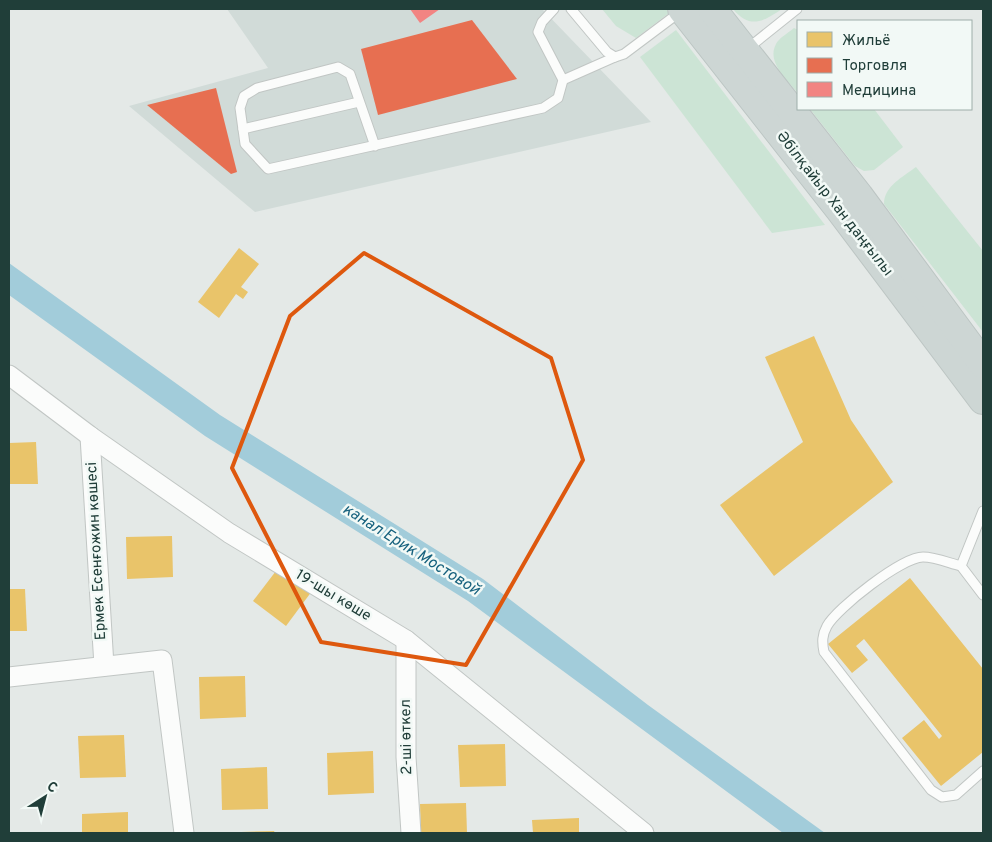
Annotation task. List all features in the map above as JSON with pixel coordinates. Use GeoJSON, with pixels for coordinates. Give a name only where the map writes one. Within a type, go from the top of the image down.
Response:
{"type":"FeatureCollection","features":[{"type":"Feature","properties":{"kind":"main road","name":"Әбілқайыр Хан даңғылы"},"geometry":{"type":"LineString","coordinates":[[683,9],[736,58],[849,203],[983,364]]}},
{"type":"Feature","properties":{"kind":"main road","name":"Әбілқайыр Хан даңғылы"},"geometry":{"type":"LineString","coordinates":[[712,9],[736,58]]}},
{"type":"Feature","properties":{"kind":"main road","name":"Әбілқайыр Хан даңғылы"},"geometry":{"type":"LineString","coordinates":[[849,203],[983,400]]}},
{"type":"Feature","properties":{"kind":"street","name":"19-шы көше"},"geometry":{"type":"LineString","coordinates":[[9,375],[90,436],[229,533],[406,640],[644,833]]}},
{"type":"Feature","properties":{"kind":"street"},"geometry":{"type":"LineString","coordinates":[[9,391],[29,389]]}},
{"type":"Feature","properties":{"kind":"street","name":"Ермек Есенғожин көшесі"},"geometry":{"type":"LineString","coordinates":[[90,436],[104,666]]}},
{"type":"Feature","properties":{"kind":"street","name":"2-шi өткел"},"geometry":{"type":"LineString","coordinates":[[406,640],[406,757],[411,833]]}},
{"type":"Feature","properties":{"kind":"street"},"geometry":{"type":"LineString","coordinates":[[9,677],[162,660],[184,833]]}},
{"type":"Feature","properties":{"kind":"lane"},"geometry":{"type":"LineString","coordinates":[[375,146],[350,74],[338,67],[257,88],[244,96],[240,108],[245,144],[268,169],[375,146],[543,108],[558,98],[563,80],[538,32],[542,22],[554,9]]}},
{"type":"Feature","properties":{"kind":"lane"},"geometry":{"type":"LineString","coordinates":[[571,9],[608,52],[615,56]]}},
{"type":"Feature","properties":{"kind":"lane"},"geometry":{"type":"LineString","coordinates":[[563,80],[615,56],[624,54],[683,9]]}},
{"type":"Feature","properties":{"kind":"lane"},"geometry":{"type":"LineString","coordinates":[[736,58],[797,9]]}},
{"type":"Feature","properties":{"kind":"lane"},"geometry":{"type":"LineString","coordinates":[[243,129],[359,102]]}},
{"type":"Feature","properties":{"kind":"lane"},"geometry":{"type":"LineString","coordinates":[[961,566],[983,511]]}},
{"type":"Feature","properties":{"kind":"lane"},"geometry":{"type":"LineString","coordinates":[[983,595],[961,566],[922,557],[888,571],[837,611],[826,626],[822,640],[824,652],[931,790],[942,797],[956,795],[983,771]]}},
{"type":"Feature","properties":{"kind":"highlighted area"},"geometry":{"type":"Polygon","coordinates":[[[364,253],[551,358],[583,460],[466,665],[321,642],[232,468],[290,316],[364,253]]]}},
{"type":"Feature","properties":{"kind":"shaded area"},"geometry":{"type":"Polygon","coordinates":[[[227,9],[542,9],[651,122],[255,212],[129,106],[268,68],[227,9]]]}},
{"type":"Feature","properties":{"kind":"green space"},"geometry":{"type":"Polygon","coordinates":[[[602,9],[666,9],[669,13],[636,38],[616,26],[602,9]]]}},
{"type":"Feature","properties":{"kind":"green space"},"geometry":{"type":"Polygon","coordinates":[[[733,9],[782,9],[763,20],[751,21],[739,16],[733,9]]]}},
{"type":"Feature","properties":{"kind":"green space"},"geometry":{"type":"Polygon","coordinates":[[[794,28],[797,30],[797,92],[784,77],[774,58],[776,44],[794,28]]]}},
{"type":"Feature","properties":{"kind":"green space"},"geometry":{"type":"Polygon","coordinates":[[[676,30],[825,225],[772,233],[640,57],[676,30]]]}},
{"type":"Feature","properties":{"kind":"green space"},"geometry":{"type":"Polygon","coordinates":[[[811,110],[875,110],[903,147],[874,170],[864,171],[855,166],[811,110]]]}},
{"type":"Feature","properties":{"kind":"green space"},"geometry":{"type":"Polygon","coordinates":[[[916,167],[983,251],[983,332],[884,204],[887,192],[891,187],[916,167]]]}},
{"type":"Feature","properties":{"kind":"water","name":"канал Ерик Мостовой"},"geometry":{"type":"Polygon","coordinates":[[[9,263],[220,415],[483,579],[648,705],[825,833],[783,833],[468,601],[205,436],[9,295],[9,263]]]}},
{"type":"Feature","properties":{"kind":"building: Жильё"},"geometry":{"type":"Polygon","coordinates":[[[239,248],[259,264],[241,287],[248,292],[243,299],[236,294],[219,318],[198,302],[239,248]]]}},
{"type":"Feature","properties":{"kind":"building: Жильё"},"geometry":{"type":"Polygon","coordinates":[[[814,336],[851,420],[893,482],[774,576],[720,505],[803,442],[765,357],[814,336]]]}},
{"type":"Feature","properties":{"kind":"building: Жильё"},"geometry":{"type":"Polygon","coordinates":[[[36,442],[38,484],[9,484],[9,443],[36,442]]]}},
{"type":"Feature","properties":{"kind":"building: Жильё"},"geometry":{"type":"Polygon","coordinates":[[[172,536],[173,577],[127,579],[126,537],[172,536]]]}},
{"type":"Feature","properties":{"kind":"building: Жильё"},"geometry":{"type":"Polygon","coordinates":[[[279,567],[312,591],[286,626],[253,601],[279,567]]]}},
{"type":"Feature","properties":{"kind":"building: Жильё"},"geometry":{"type":"Polygon","coordinates":[[[910,578],[983,669],[983,752],[941,786],[902,738],[924,720],[939,739],[942,736],[864,639],[856,646],[868,660],[852,673],[828,644],[910,578]]]}},
{"type":"Feature","properties":{"kind":"building: Жильё"},"geometry":{"type":"Polygon","coordinates":[[[9,589],[25,589],[27,631],[9,631],[9,589]]]}},
{"type":"Feature","properties":{"kind":"building: Жильё"},"geometry":{"type":"Polygon","coordinates":[[[245,676],[246,717],[200,719],[199,677],[245,676]]]}},
{"type":"Feature","properties":{"kind":"building: Жильё"},"geometry":{"type":"Polygon","coordinates":[[[124,735],[126,777],[80,778],[78,736],[124,735]]]}},
{"type":"Feature","properties":{"kind":"building: Жильё"},"geometry":{"type":"Polygon","coordinates":[[[505,744],[506,786],[460,787],[458,745],[505,744]]]}},
{"type":"Feature","properties":{"kind":"building: Жильё"},"geometry":{"type":"Polygon","coordinates":[[[373,751],[374,793],[328,795],[327,753],[373,751]]]}},
{"type":"Feature","properties":{"kind":"building: Жильё"},"geometry":{"type":"Polygon","coordinates":[[[267,767],[268,809],[222,810],[221,769],[267,767]]]}},
{"type":"Feature","properties":{"kind":"building: Жильё"},"geometry":{"type":"Polygon","coordinates":[[[466,803],[467,833],[421,833],[420,804],[466,803]]]}},
{"type":"Feature","properties":{"kind":"building: Жильё"},"geometry":{"type":"Polygon","coordinates":[[[128,812],[128,833],[82,833],[82,814],[128,812]]]}},
{"type":"Feature","properties":{"kind":"building: Жильё"},"geometry":{"type":"Polygon","coordinates":[[[579,818],[579,833],[533,833],[532,820],[579,818]]]}},
{"type":"Feature","properties":{"kind":"building: Жильё"},"geometry":{"type":"Polygon","coordinates":[[[274,831],[275,833],[241,833],[241,832],[274,831]]]}},
{"type":"Feature","properties":{"kind":"building: Торговля"},"geometry":{"type":"Polygon","coordinates":[[[472,20],[517,79],[378,115],[361,49],[472,20]]]}},
{"type":"Feature","properties":{"kind":"building: Торговля"},"geometry":{"type":"Polygon","coordinates":[[[216,88],[237,172],[231,174],[147,105],[216,88]]]}},
{"type":"Feature","properties":{"kind":"building: Медицина"},"geometry":{"type":"Polygon","coordinates":[[[410,9],[440,9],[420,23],[410,9]]]}}]}
